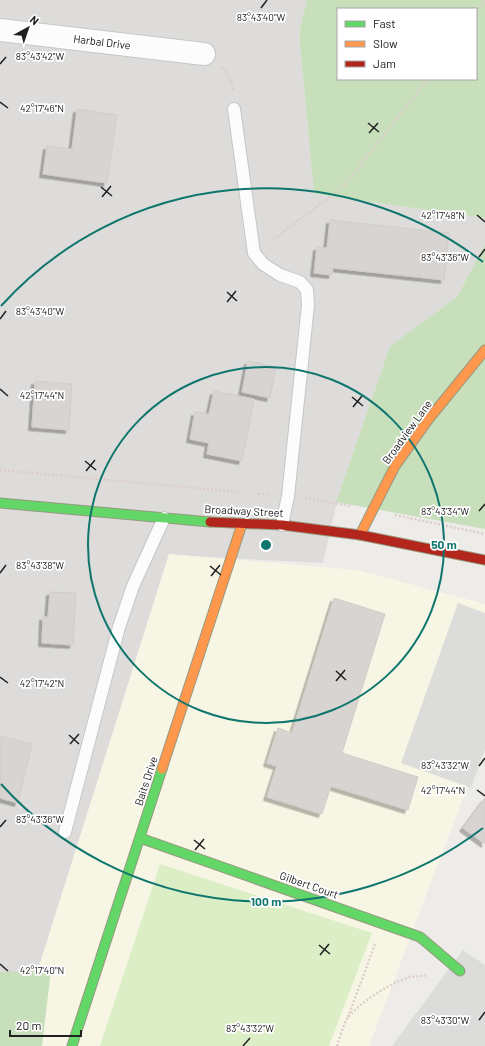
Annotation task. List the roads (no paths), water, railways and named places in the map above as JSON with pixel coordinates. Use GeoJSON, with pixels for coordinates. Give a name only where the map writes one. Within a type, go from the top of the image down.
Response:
{"type":"FeatureCollection","features":[{"type":"Feature","properties":{"kind":"street","name":"Harbal Drive"},"geometry":{"type":"LineString","coordinates":[[0,30],[204,54]]}},
{"type":"Feature","properties":{"kind":"street","name":"Broadview Lane"},"geometry":{"type":"LineString","coordinates":[[360,535],[395,466],[428,420],[485,350]]}},
{"type":"Feature","properties":{"kind":"street","name":"Broadway Street"},"geometry":{"type":"LineString","coordinates":[[0,503],[164,518],[242,524],[282,525],[360,535],[485,560]]}},
{"type":"Feature","properties":{"kind":"street","name":"Baits Drive"},"geometry":{"type":"LineString","coordinates":[[72,1046],[242,524]]}},
{"type":"Feature","properties":{"kind":"street","name":"Gilbert Court"},"geometry":{"type":"LineString","coordinates":[[140,838],[420,937],[460,971]]}},
{"type":"Feature","properties":{"kind":"lane"},"geometry":{"type":"LineString","coordinates":[[234,109],[254,253],[263,264],[280,275],[300,282],[307,290],[308,305],[288,496],[282,525]]}},
{"type":"Feature","properties":{"kind":"lane"},"geometry":{"type":"LineString","coordinates":[[65,832],[119,627],[133,586],[164,518]]}}]}
